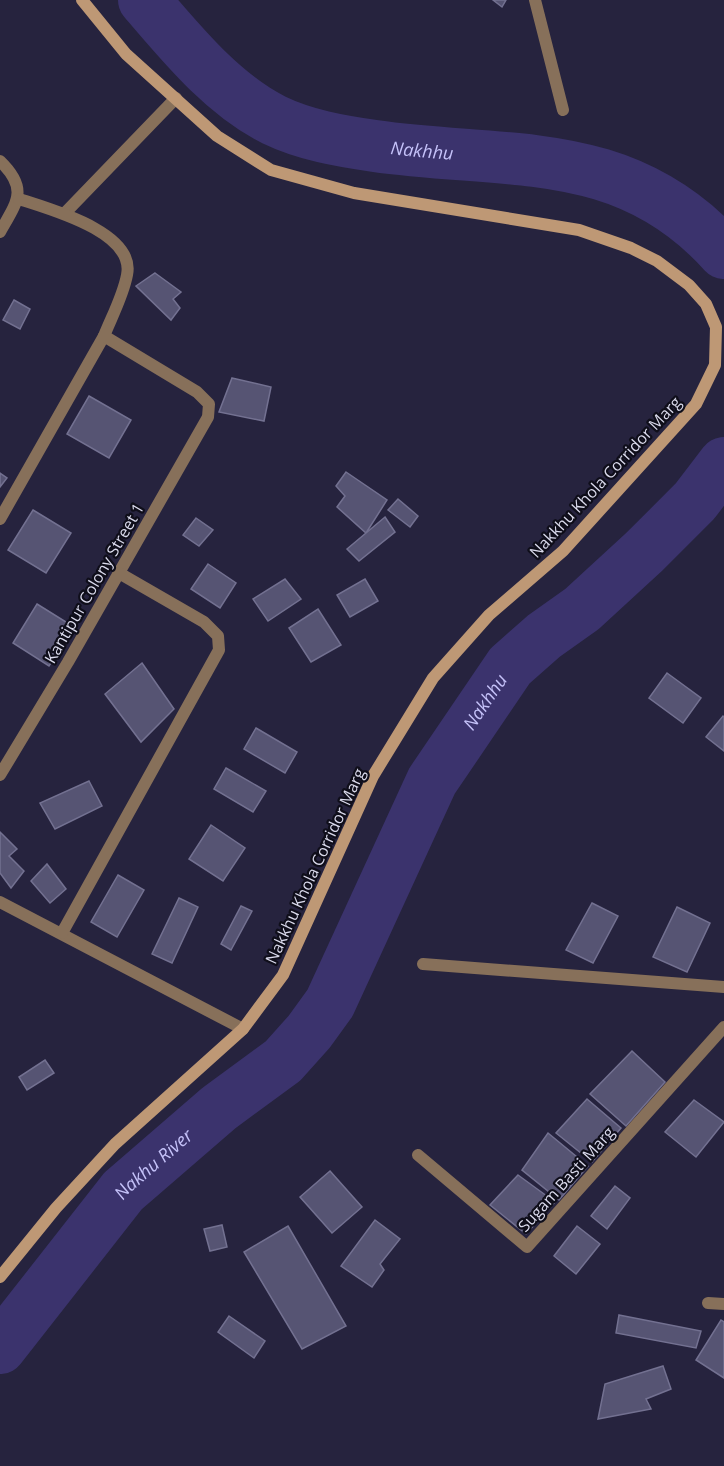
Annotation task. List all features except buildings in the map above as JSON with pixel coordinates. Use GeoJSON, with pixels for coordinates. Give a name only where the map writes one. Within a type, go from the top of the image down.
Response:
{"type":"FeatureCollection","features":[{"type":"Feature","properties":{"kind":"street","name":"Nakkhu Khola Corridor Marg"},"geometry":{"type":"LineString","coordinates":[[0,1277],[56,1208],[115,1144],[243,1029],[283,975],[373,776],[433,678],[489,615],[563,551],[696,404],[715,365],[716,327],[706,304],[689,285],[657,261],[631,248],[579,230],[354,193],[271,170],[217,136],[126,54],[82,0]]}},
{"type":"Feature","properties":{"kind":"street"},"geometry":{"type":"LineString","coordinates":[[535,0],[563,110]]}},
{"type":"Feature","properties":{"kind":"street"},"geometry":{"type":"LineString","coordinates":[[65,213],[176,98]]}},
{"type":"Feature","properties":{"kind":"street"},"geometry":{"type":"LineString","coordinates":[[0,161],[17,182],[19,199],[0,232]]}},
{"type":"Feature","properties":{"kind":"street"},"geometry":{"type":"LineString","coordinates":[[0,519],[104,336],[128,274],[125,255],[114,242],[65,213],[19,199]]}},
{"type":"Feature","properties":{"kind":"street","name":"Kantipur Colony Street 1"},"geometry":{"type":"LineString","coordinates":[[0,776],[208,417],[209,404],[197,392],[104,336]]}},
{"type":"Feature","properties":{"kind":"street"},"geometry":{"type":"LineString","coordinates":[[62,933],[219,650],[218,636],[204,622],[119,573]]}},
{"type":"Feature","properties":{"kind":"street"},"geometry":{"type":"LineString","coordinates":[[0,902],[243,1029]]}},
{"type":"Feature","properties":{"kind":"street"},"geometry":{"type":"LineString","coordinates":[[423,964],[724,987]]}},
{"type":"Feature","properties":{"kind":"street","name":"Sugam Basti Marg"},"geometry":{"type":"LineString","coordinates":[[418,1155],[527,1247],[724,1027]]}},
{"type":"Feature","properties":{"kind":"street"},"geometry":{"type":"LineString","coordinates":[[708,1303],[724,1304]]}},
{"type":"Feature","properties":{"kind":"waterway","name":"Nakhhu"},"geometry":{"type":"LineString","coordinates":[[144,0],[220,82],[255,109],[274,120],[323,137],[362,144],[517,159],[562,165],[604,175],[646,192],[686,217],[724,253]]}},
{"type":"Feature","properties":{"kind":"waterway","name":"Nakhhu"},"geometry":{"type":"LineString","coordinates":[[0,1348],[123,1191],[219,1108],[283,1061],[309,1032],[330,1003],[432,781],[510,666],[544,636],[582,609],[644,552],[695,501],[724,463]]}},
{"type":"Feature","properties":{"kind":"water label","name":"Nakhu River"},"geometry":{"type":"Point","coordinates":[155,1165]}}]}
